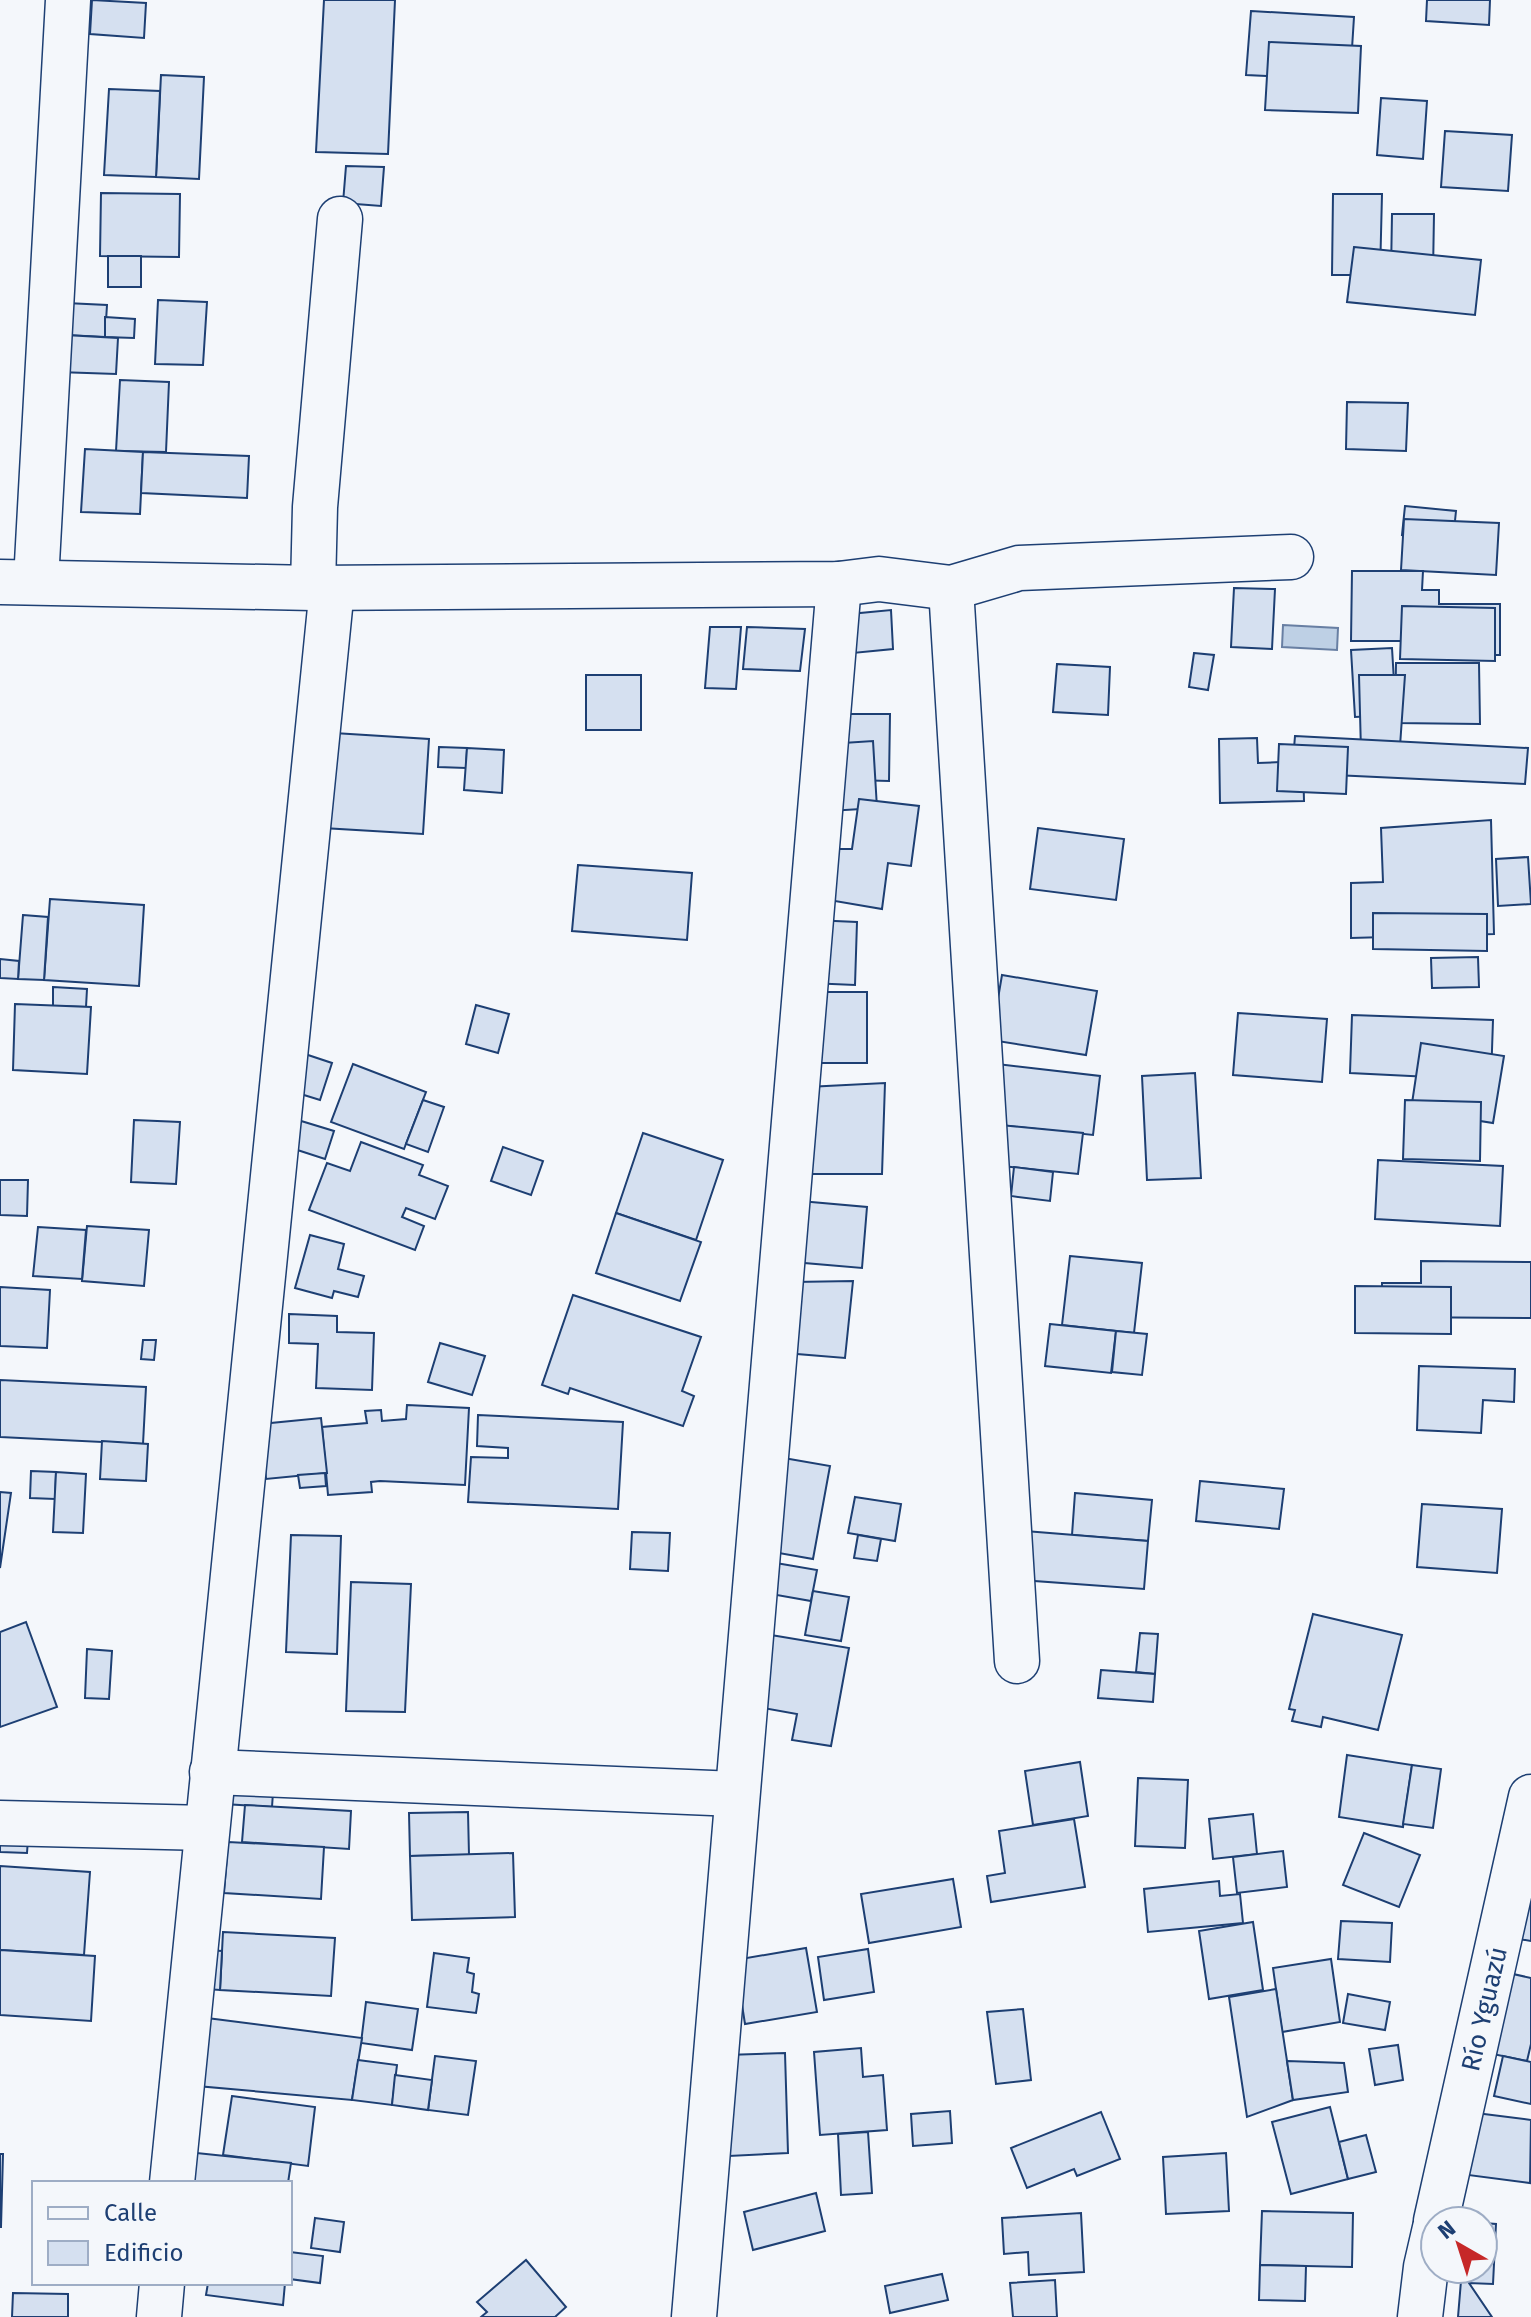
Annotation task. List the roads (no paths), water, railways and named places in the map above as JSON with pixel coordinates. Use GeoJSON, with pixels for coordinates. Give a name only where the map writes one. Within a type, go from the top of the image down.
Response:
{"type":"FeatureCollection","features":[{"type":"Feature","properties":{"kind":"street"},"geometry":{"type":"LineString","coordinates":[[68,0],[18,582],[322,588],[839,584],[879,579],[951,588],[1019,568],[1291,557]]}},
{"type":"Feature","properties":{"kind":"street"},"geometry":{"type":"LineString","coordinates":[[172,2181],[322,588],[315,507],[340,219]]}},
{"type":"Feature","properties":{"kind":"street"},"geometry":{"type":"LineString","coordinates":[[694,2317],[839,584]]}},
{"type":"Feature","properties":{"kind":"street"},"geometry":{"type":"LineString","coordinates":[[951,588],[1017,1661]]}},
{"type":"Feature","properties":{"kind":"street"},"geometry":{"type":"LineString","coordinates":[[212,1772],[736,1794]]}},
{"type":"Feature","properties":{"kind":"street","name":"Río Yguazú"},"geometry":{"type":"LineString","coordinates":[[1440,2205],[1531,1797]]}},
{"type":"Feature","properties":{"kind":"street"},"geometry":{"type":"LineString","coordinates":[[0,1823],[207,1828]]}},
{"type":"Feature","properties":{"kind":"street"},"geometry":{"type":"LineString","coordinates":[[159,2317],[162,2285]]}},
{"type":"Feature","properties":{"kind":"street"},"geometry":{"type":"LineString","coordinates":[[1420,2317],[1424,2285]]}},
{"type":"Feature","properties":{"kind":"water"},"geometry":{"type":"Polygon","coordinates":[[[1283,625],[1338,628],[1337,650],[1282,647],[1283,625]]]}}]}
